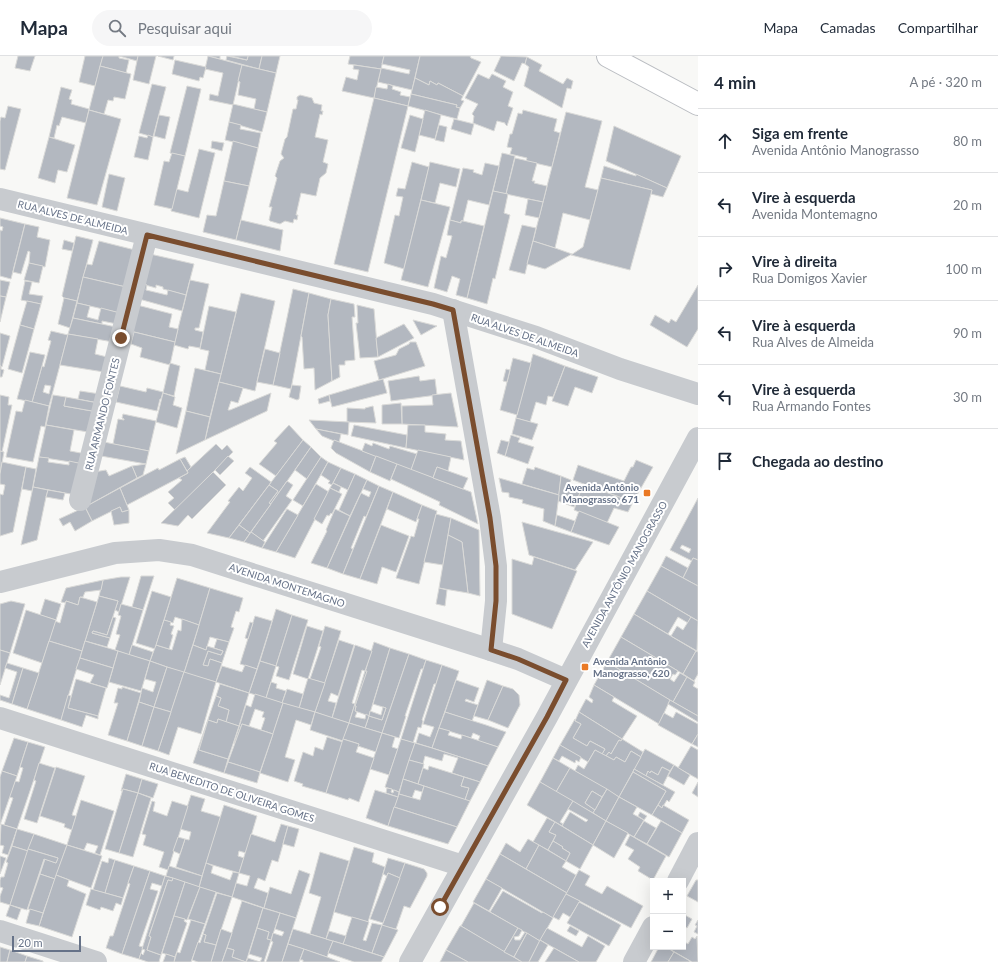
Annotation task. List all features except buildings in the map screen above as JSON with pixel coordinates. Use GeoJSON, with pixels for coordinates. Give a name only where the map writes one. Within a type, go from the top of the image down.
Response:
{"type":"FeatureCollection","features":[{"type":"Feature","properties":{"kind":"main road"},"geometry":{"type":"LineString","coordinates":[[608,56],[698,104]]}},
{"type":"Feature","properties":{"kind":"street","name":"RUA ALVES DE ALMEIDA"},"geometry":{"type":"LineString","coordinates":[[0,199],[433,304],[536,337],[620,370],[698,394]]}},
{"type":"Feature","properties":{"kind":"street","name":"RUA ARMANDO FONTES"},"geometry":{"type":"LineString","coordinates":[[80,500],[147,235]]}},
{"type":"Feature","properties":{"kind":"street"},"geometry":{"type":"LineString","coordinates":[[453,310],[490,518],[496,566],[496,601],[491,650]]}},
{"type":"Feature","properties":{"kind":"street","name":"AVENIDA ANTÔNIO MANOGRASSO"},"geometry":{"type":"LineString","coordinates":[[410,962],[547,717],[698,438]]}},
{"type":"Feature","properties":{"kind":"street","name":"AVENIDA MONTEMAGNO"},"geometry":{"type":"LineString","coordinates":[[0,582],[115,553],[159,550],[192,555],[518,659],[566,680]]}},
{"type":"Feature","properties":{"kind":"street","name":"RUA BENEDITO DE OLIVEIRA GOMES"},"geometry":{"type":"LineString","coordinates":[[0,718],[463,866]]}},
{"type":"Feature","properties":{"kind":"street"},"geometry":{"type":"LineString","coordinates":[[680,878],[698,843]]}},
{"type":"Feature","properties":{"kind":"street"},"geometry":{"type":"LineString","coordinates":[[0,931],[96,962]]}},
{"type":"Feature","properties":{"kind":"street"},"geometry":{"type":"LineString","coordinates":[[634,962],[650,932]]}},
{"type":"Feature","properties":{"kind":"place","name":"Avenida Antônio Manograsso, 671"},"geometry":{"type":"Point","coordinates":[647,493]}},
{"type":"Feature","properties":{"kind":"place","name":"Avenida Antônio Manograsso, 620"},"geometry":{"type":"Point","coordinates":[585,667]}},
{"type":"Feature","properties":{"kind":"route"},"geometry":{"type":"LineString","coordinates":[[121,338],[147,235],[453,310],[490,518],[496,566],[496,601],[491,650],[518,659],[566,680],[547,717],[440,907]]}}]}
